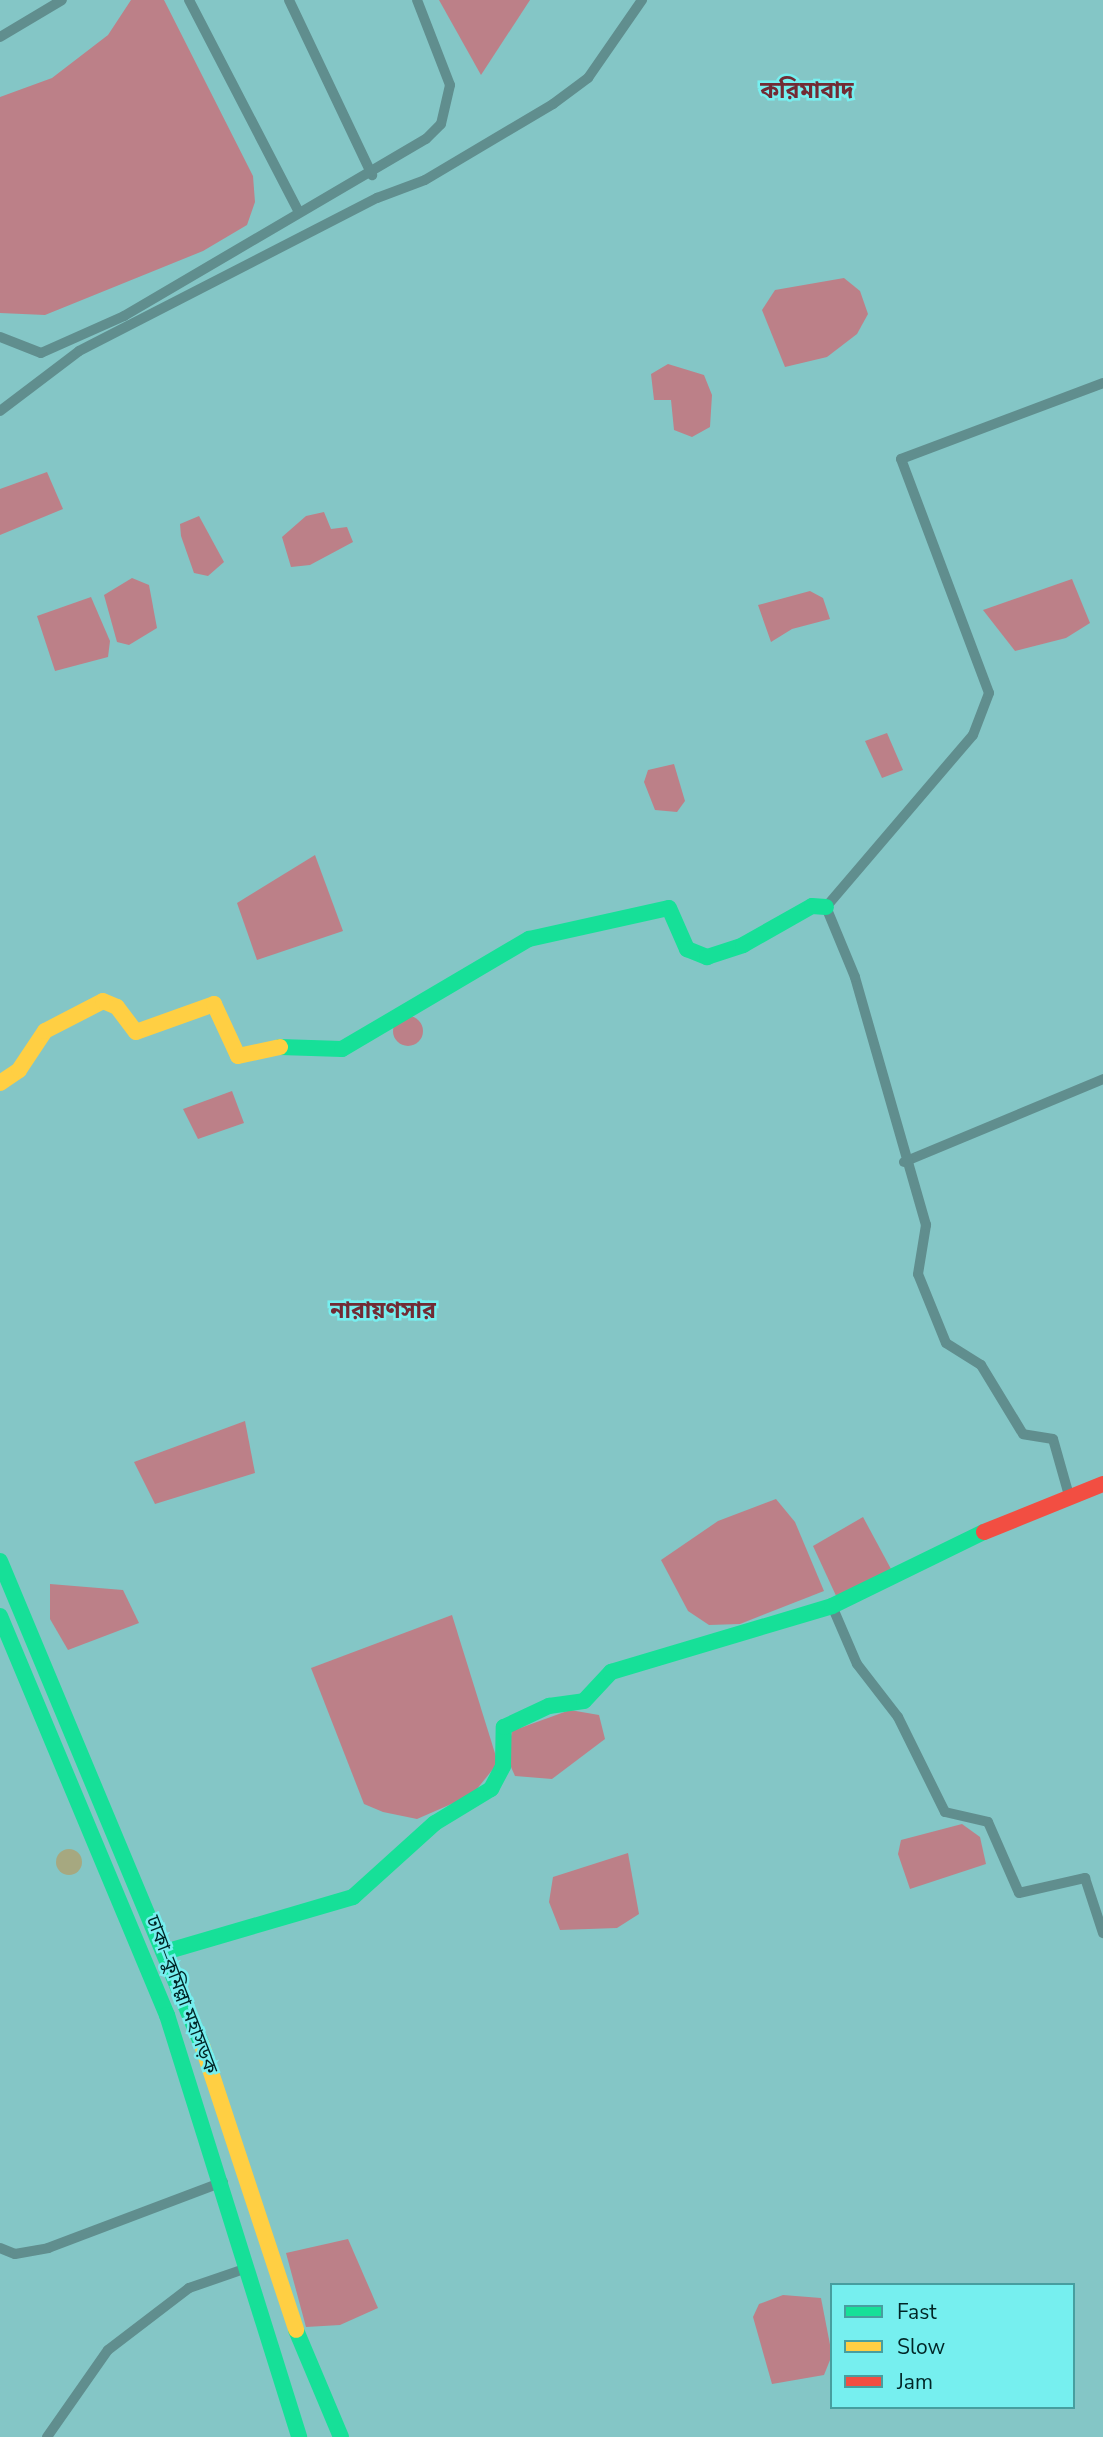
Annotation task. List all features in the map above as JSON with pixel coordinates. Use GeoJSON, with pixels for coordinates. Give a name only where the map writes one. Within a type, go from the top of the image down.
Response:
{"type":"FeatureCollection","features":[{"type":"Feature","properties":{"kind":"main road"},"geometry":{"type":"LineString","coordinates":[[0,1083],[19,1070],[45,1031],[103,1002],[117,1007],[136,1032],[214,1004],[238,1056],[293,1044],[327,1051],[342,1049],[529,939],[668,908],[687,948],[707,957],[743,945],[812,906],[826,907]]}},
{"type":"Feature","properties":{"kind":"main road"},"geometry":{"type":"LineString","coordinates":[[165,1952],[353,1897],[435,1823],[491,1789],[503,1766],[504,1727],[549,1706],[583,1700],[611,1672],[832,1606],[948,1547],[1103,1484]]}},
{"type":"Feature","properties":{"kind":"main road","name":"ঢাকা–কুমিল্লা মহাসড়ক"},"geometry":{"type":"LineString","coordinates":[[0,1561],[165,1952],[321,2392],[341,2437]]}},
{"type":"Feature","properties":{"kind":"main road","name":"ঢাকা–কুমিল্লা মহাসড়ক"},"geometry":{"type":"LineString","coordinates":[[0,1616],[167,2015],[250,2267],[299,2437]]}},
{"type":"Feature","properties":{"kind":"main road"},"geometry":{"type":"LineString","coordinates":[[84,1813],[101,1805]]}},
{"type":"Feature","properties":{"kind":"main road"},"geometry":{"type":"LineString","coordinates":[[290,2403],[321,2392]]}},
{"type":"Feature","properties":{"kind":"street"},"geometry":{"type":"LineString","coordinates":[[0,37],[62,0]]}},
{"type":"Feature","properties":{"kind":"street"},"geometry":{"type":"LineString","coordinates":[[189,0],[299,212]]}},
{"type":"Feature","properties":{"kind":"street"},"geometry":{"type":"LineString","coordinates":[[289,0],[372,175]]}},
{"type":"Feature","properties":{"kind":"street"},"geometry":{"type":"LineString","coordinates":[[0,337],[41,353],[124,316],[299,212],[372,175],[426,139],[448,106],[446,69],[417,0]]}},
{"type":"Feature","properties":{"kind":"street"},"geometry":{"type":"LineString","coordinates":[[0,411],[79,351],[377,198],[425,180],[553,104],[588,78],[642,0]]}},
{"type":"Feature","properties":{"kind":"street"},"geometry":{"type":"LineString","coordinates":[[1070,1499],[1053,1439],[1023,1434],[981,1364],[946,1343],[918,1274],[928,1233],[904,1161],[859,991],[826,907],[973,735],[989,692],[901,459],[1103,383]]}},
{"type":"Feature","properties":{"kind":"street"},"geometry":{"type":"LineString","coordinates":[[904,1161],[1103,1079]]}},
{"type":"Feature","properties":{"kind":"street"},"geometry":{"type":"LineString","coordinates":[[832,1606],[857,1664],[898,1717],[945,1812],[988,1822],[1019,1894],[1085,1878],[1103,1933]]}},
{"type":"Feature","properties":{"kind":"street"},"geometry":{"type":"LineString","coordinates":[[0,2248],[15,2254],[48,2248],[223,2182]]}},
{"type":"Feature","properties":{"kind":"street"},"geometry":{"type":"LineString","coordinates":[[47,2437],[108,2350],[189,2288],[250,2267]]}},
{"type":"Feature","properties":{"kind":"green space"},"geometry":{"type":"Polygon","coordinates":[[[69,1849],[78,1853],[82,1862],[78,1871],[69,1875],[60,1871],[56,1862],[60,1853],[69,1849]]]}},
{"type":"Feature","properties":{"kind":"shaded area"},"geometry":{"type":"Polygon","coordinates":[[[131,0],[164,0],[253,176],[255,202],[247,225],[203,251],[45,315],[0,313],[0,97],[52,78],[108,35],[131,0]]]}},
{"type":"Feature","properties":{"kind":"shaded area"},"geometry":{"type":"Polygon","coordinates":[[[439,0],[530,0],[481,75],[439,0]]]}},
{"type":"Feature","properties":{"kind":"shaded area"},"geometry":{"type":"Polygon","coordinates":[[[844,278],[860,291],[868,314],[857,334],[827,357],[785,367],[762,310],[775,290],[844,278]]]}},
{"type":"Feature","properties":{"kind":"shaded area"},"geometry":{"type":"Polygon","coordinates":[[[668,364],[704,375],[712,395],[710,427],[692,437],[674,430],[671,400],[654,400],[651,374],[668,364]]]}},
{"type":"Feature","properties":{"kind":"shaded area"},"geometry":{"type":"Polygon","coordinates":[[[47,472],[63,509],[0,535],[0,489],[47,472]]]}},
{"type":"Feature","properties":{"kind":"shaded area"},"geometry":{"type":"Polygon","coordinates":[[[324,512],[331,529],[347,527],[353,542],[310,565],[291,567],[282,537],[306,516],[324,512]]]}},
{"type":"Feature","properties":{"kind":"shaded area"},"geometry":{"type":"Polygon","coordinates":[[[199,516],[224,562],[208,576],[194,573],[181,536],[180,524],[199,516]]]}},
{"type":"Feature","properties":{"kind":"shaded area"},"geometry":{"type":"Polygon","coordinates":[[[132,578],[149,585],[157,628],[129,645],[117,642],[104,595],[132,578]]]}},
{"type":"Feature","properties":{"kind":"shaded area"},"geometry":{"type":"Polygon","coordinates":[[[1072,579],[1090,623],[1066,638],[1015,651],[983,610],[1072,579]]]}},
{"type":"Feature","properties":{"kind":"shaded area"},"geometry":{"type":"Polygon","coordinates":[[[810,591],[823,598],[830,619],[792,629],[771,642],[758,605],[810,591]]]}},
{"type":"Feature","properties":{"kind":"shaded area"},"geometry":{"type":"Polygon","coordinates":[[[91,597],[110,641],[108,657],[55,671],[37,616],[91,597]]]}},
{"type":"Feature","properties":{"kind":"shaded area"},"geometry":{"type":"Polygon","coordinates":[[[887,733],[903,770],[882,778],[865,741],[887,733]]]}},
{"type":"Feature","properties":{"kind":"shaded area"},"geometry":{"type":"Polygon","coordinates":[[[674,764],[685,801],[677,812],[655,810],[644,782],[648,770],[674,764]]]}},
{"type":"Feature","properties":{"kind":"shaded area"},"geometry":{"type":"Polygon","coordinates":[[[315,855],[343,931],[257,960],[237,903],[315,855]]]}},
{"type":"Feature","properties":{"kind":"shaded area"},"geometry":{"type":"Polygon","coordinates":[[[408,1016],[418,1021],[423,1031],[418,1041],[408,1046],[398,1041],[393,1031],[398,1021],[408,1016]]]}},
{"type":"Feature","properties":{"kind":"shaded area"},"geometry":{"type":"Polygon","coordinates":[[[232,1091],[244,1123],[198,1139],[183,1109],[232,1091]]]}},
{"type":"Feature","properties":{"kind":"shaded area"},"geometry":{"type":"Polygon","coordinates":[[[245,1421],[255,1473],[155,1504],[134,1462],[245,1421]]]}},
{"type":"Feature","properties":{"kind":"shaded area"},"geometry":{"type":"Polygon","coordinates":[[[776,1499],[795,1522],[824,1591],[740,1624],[709,1625],[688,1611],[661,1560],[718,1521],[776,1499]]]}},
{"type":"Feature","properties":{"kind":"shaded area"},"geometry":{"type":"Polygon","coordinates":[[[863,1517],[891,1569],[838,1600],[813,1546],[863,1517]]]}},
{"type":"Feature","properties":{"kind":"shaded area"},"geometry":{"type":"Polygon","coordinates":[[[50,1584],[123,1590],[139,1623],[68,1650],[50,1619],[50,1584]]]}},
{"type":"Feature","properties":{"kind":"shaded area"},"geometry":{"type":"Polygon","coordinates":[[[452,1615],[498,1763],[472,1795],[417,1819],[383,1812],[364,1804],[311,1668],[452,1615]]]}},
{"type":"Feature","properties":{"kind":"shaded area"},"geometry":{"type":"Polygon","coordinates":[[[570,1710],[599,1715],[605,1739],[552,1779],[515,1776],[507,1758],[512,1731],[570,1710]]]}},
{"type":"Feature","properties":{"kind":"shaded area"},"geometry":{"type":"Polygon","coordinates":[[[962,1824],[980,1837],[986,1864],[910,1889],[898,1854],[901,1840],[962,1824]]]}},
{"type":"Feature","properties":{"kind":"shaded area"},"geometry":{"type":"Polygon","coordinates":[[[628,1853],[639,1914],[617,1928],[560,1930],[549,1902],[553,1877],[628,1853]]]}},
{"type":"Feature","properties":{"kind":"shaded area"},"geometry":{"type":"Polygon","coordinates":[[[348,2239],[378,2308],[340,2325],[306,2327],[286,2253],[348,2239]]]}},
{"type":"Feature","properties":{"kind":"shaded area"},"geometry":{"type":"Polygon","coordinates":[[[783,2295],[821,2298],[830,2345],[830,2360],[824,2375],[772,2384],[753,2317],[759,2304],[783,2295]]]}},
{"type":"Feature","properties":{"kind":"traffic: fast"},"geometry":{"type":"LineString","coordinates":[[280,1047],[342,1049],[529,939],[669,908],[687,949],[707,957],[743,945],[812,906],[826,907]]}},
{"type":"Feature","properties":{"kind":"traffic: fast"},"geometry":{"type":"LineString","coordinates":[[165,1952],[353,1897],[435,1823],[491,1789],[503,1766],[504,1727],[549,1706],[584,1701],[611,1672],[832,1606],[984,1532]]}},
{"type":"Feature","properties":{"kind":"traffic: fast"},"geometry":{"type":"LineString","coordinates":[[0,1561],[202,2045]]}},
{"type":"Feature","properties":{"kind":"traffic: fast"},"geometry":{"type":"LineString","coordinates":[[0,1616],[167,2015],[299,2437]]}},
{"type":"Feature","properties":{"kind":"traffic: fast"},"geometry":{"type":"LineString","coordinates":[[296,2330],[341,2437]]}},
{"type":"Feature","properties":{"kind":"traffic: slow"},"geometry":{"type":"LineString","coordinates":[[0,1083],[19,1070],[45,1031],[103,1001],[117,1007],[136,1032],[214,1004],[238,1056],[280,1047]]}},
{"type":"Feature","properties":{"kind":"traffic: slow"},"geometry":{"type":"LineString","coordinates":[[202,2045],[296,2330]]}},
{"type":"Feature","properties":{"kind":"traffic: jam"},"geometry":{"type":"LineString","coordinates":[[984,1532],[1103,1484]]}},
{"type":"Feature","properties":{"kind":"district","name":"করিমাবাদ"},"geometry":{"type":"Point","coordinates":[807,91]}},
{"type":"Feature","properties":{"kind":"district","name":"নারায়ণসার"},"geometry":{"type":"Point","coordinates":[383,1311]}}]}
